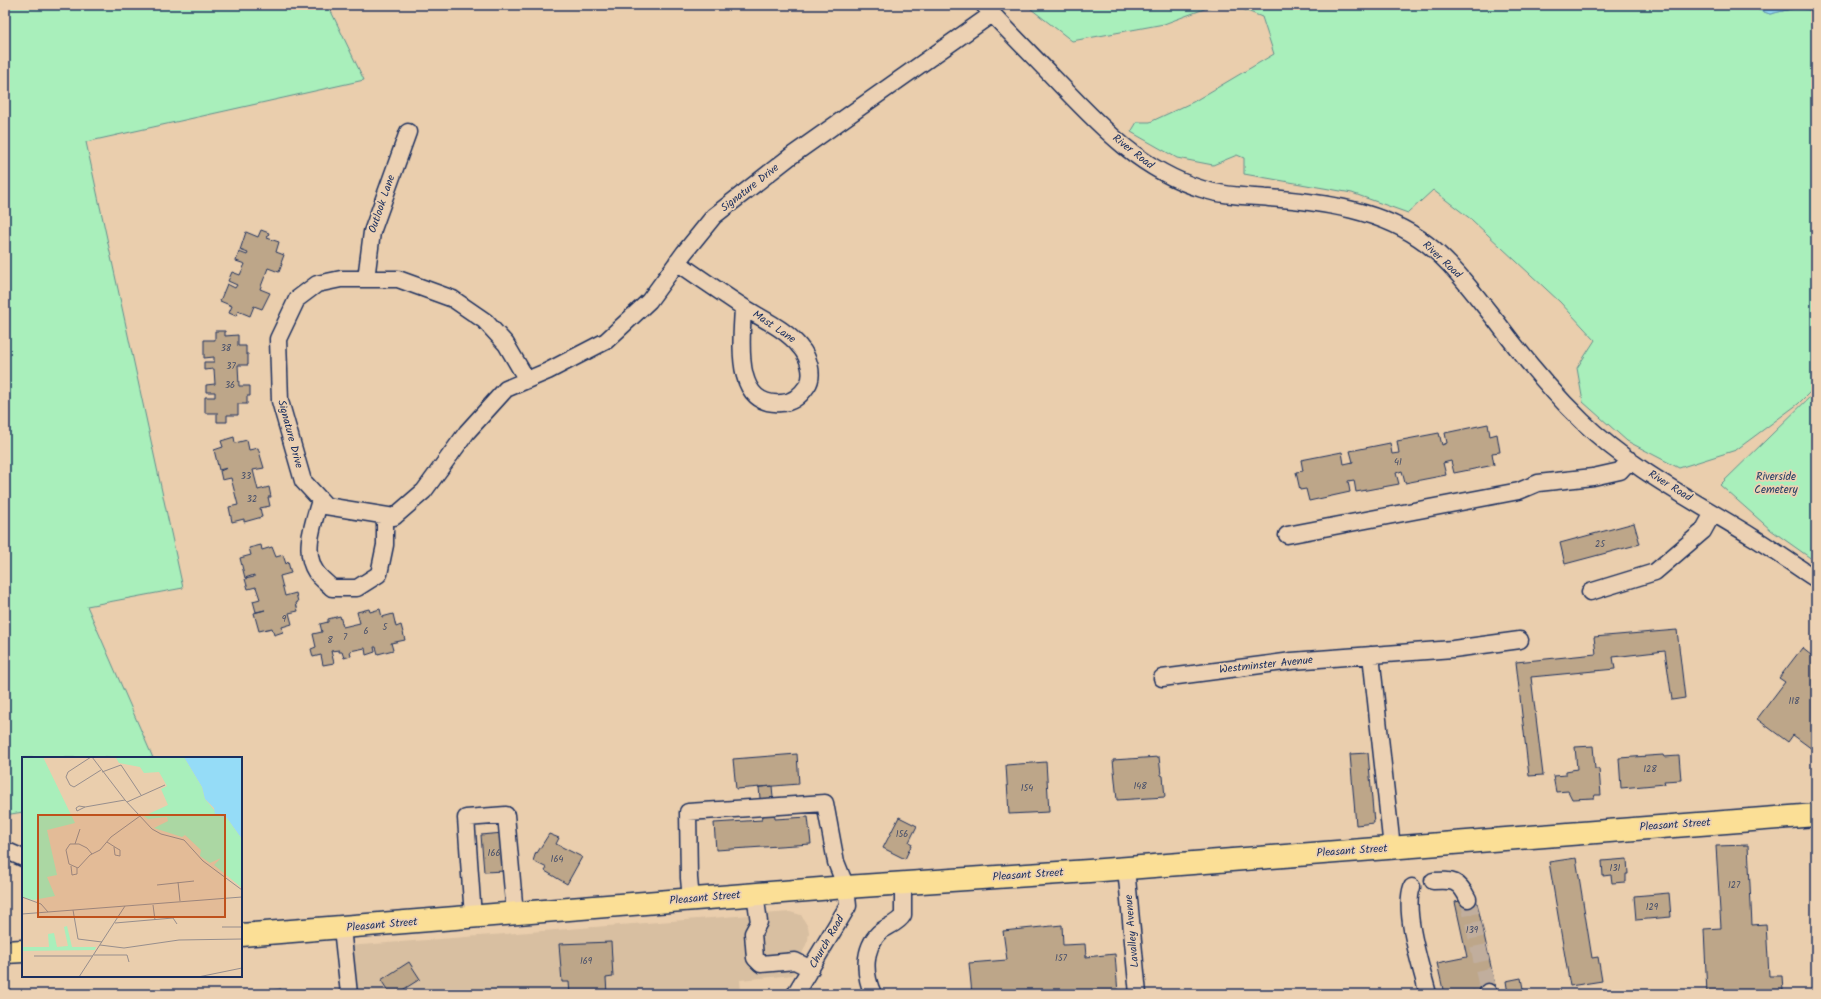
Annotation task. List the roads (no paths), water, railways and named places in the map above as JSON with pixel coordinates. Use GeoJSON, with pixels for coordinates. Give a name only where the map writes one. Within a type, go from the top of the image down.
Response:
{"type":"FeatureCollection","features":[{"type":"Feature","properties":{"kind":"highway","name":"Pleasant Street"},"geometry":{"type":"LineString","coordinates":[[242,935],[846,887],[1126,868],[1816,815]]}},
{"type":"Feature","properties":{"kind":"highway"},"geometry":{"type":"LineString","coordinates":[[5,952],[22,951]]}},
{"type":"Feature","properties":{"kind":"street","name":"Signature Drive"},"geometry":{"type":"LineString","coordinates":[[527,380],[506,344],[484,321],[453,299],[398,279],[341,279],[317,284],[297,299],[278,340],[280,401],[303,481],[326,506],[394,518],[424,491],[467,432],[506,389],[527,380],[606,341],[649,301],[677,262],[714,216],[791,156],[988,9]]}},
{"type":"Feature","properties":{"kind":"street","name":"River Road"},"geometry":{"type":"LineString","coordinates":[[988,9],[1102,127],[1138,158],[1168,176],[1202,189],[1235,196],[1300,201],[1336,206],[1368,214],[1399,227],[1427,244],[1457,273],[1560,399],[1610,446],[1712,513],[1754,537],[1816,579]]}},
{"type":"Feature","properties":{"kind":"street","name":"Outlook Lane"},"geometry":{"type":"LineString","coordinates":[[366,279],[372,232],[408,132]]}},
{"type":"Feature","properties":{"kind":"street","name":"Mast Lane"},"geometry":{"type":"LineString","coordinates":[[677,262],[786,334],[799,345],[807,355],[810,367],[810,383],[801,395],[786,403],[772,404],[753,394],[745,378],[741,354],[743,307]]}},
{"type":"Feature","properties":{"kind":"street"},"geometry":{"type":"LineString","coordinates":[[1287,535],[1519,491],[1538,483],[1607,474],[1620,471],[1630,460]]}},
{"type":"Feature","properties":{"kind":"street"},"geometry":{"type":"LineString","coordinates":[[320,500],[311,531],[310,557],[316,573],[332,588],[357,588],[379,574],[385,545],[385,516]]}},
{"type":"Feature","properties":{"kind":"street"},"geometry":{"type":"LineString","coordinates":[[1590,592],[1655,572],[1703,531],[1712,513]]}},
{"type":"Feature","properties":{"kind":"street","name":"Westminster Avenue"},"geometry":{"type":"LineString","coordinates":[[1162,678],[1277,663],[1453,649],[1520,640]]}},
{"type":"Feature","properties":{"kind":"street"},"geometry":{"type":"LineString","coordinates":[[1371,655],[1392,848]]}},
{"type":"Feature","properties":{"kind":"street","name":"Church Road"},"geometry":{"type":"LineString","coordinates":[[691,900],[689,878],[688,812],[825,803],[836,862],[846,887],[848,906],[796,994]]}},
{"type":"Feature","properties":{"kind":"street"},"geometry":{"type":"LineString","coordinates":[[473,917],[466,818],[506,815],[515,914]]}},
{"type":"Feature","properties":{"kind":"street"},"geometry":{"type":"LineString","coordinates":[[5,850],[22,858]]}},
{"type":"Feature","properties":{"kind":"street","name":"Lavalley Avenue"},"geometry":{"type":"LineString","coordinates":[[1126,868],[1138,994]]}},
{"type":"Feature","properties":{"kind":"street"},"geometry":{"type":"LineString","coordinates":[[1433,881],[1450,880],[1458,883],[1468,899]]}},
{"type":"Feature","properties":{"kind":"street"},"geometry":{"type":"LineString","coordinates":[[873,994],[867,979],[866,963],[869,949],[878,934],[903,915],[903,883]]}},
{"type":"Feature","properties":{"kind":"street"},"geometry":{"type":"LineString","coordinates":[[1412,887],[1409,896],[1413,934],[1428,994]]}},
{"type":"Feature","properties":{"kind":"street"},"geometry":{"type":"LineString","coordinates":[[755,894],[759,922],[753,933],[755,958],[761,964],[796,961],[811,969]]}},
{"type":"Feature","properties":{"kind":"street"},"geometry":{"type":"LineString","coordinates":[[342,928],[349,994]]}},
{"type":"Feature","properties":{"kind":"water"},"geometry":{"type":"Polygon","coordinates":[[[1745,5],[1816,5],[1816,12],[1799,7],[1770,14],[1745,5]]]}},
{"type":"Feature","properties":{"kind":"tunnel"},"geometry":{"type":"LineString","coordinates":[[1468,899],[1488,992]]}},
{"type":"Feature","properties":{"kind":"park label","name":"Riverside Cemetery"},"geometry":{"type":"Point","coordinates":[1776,483]}}]}
